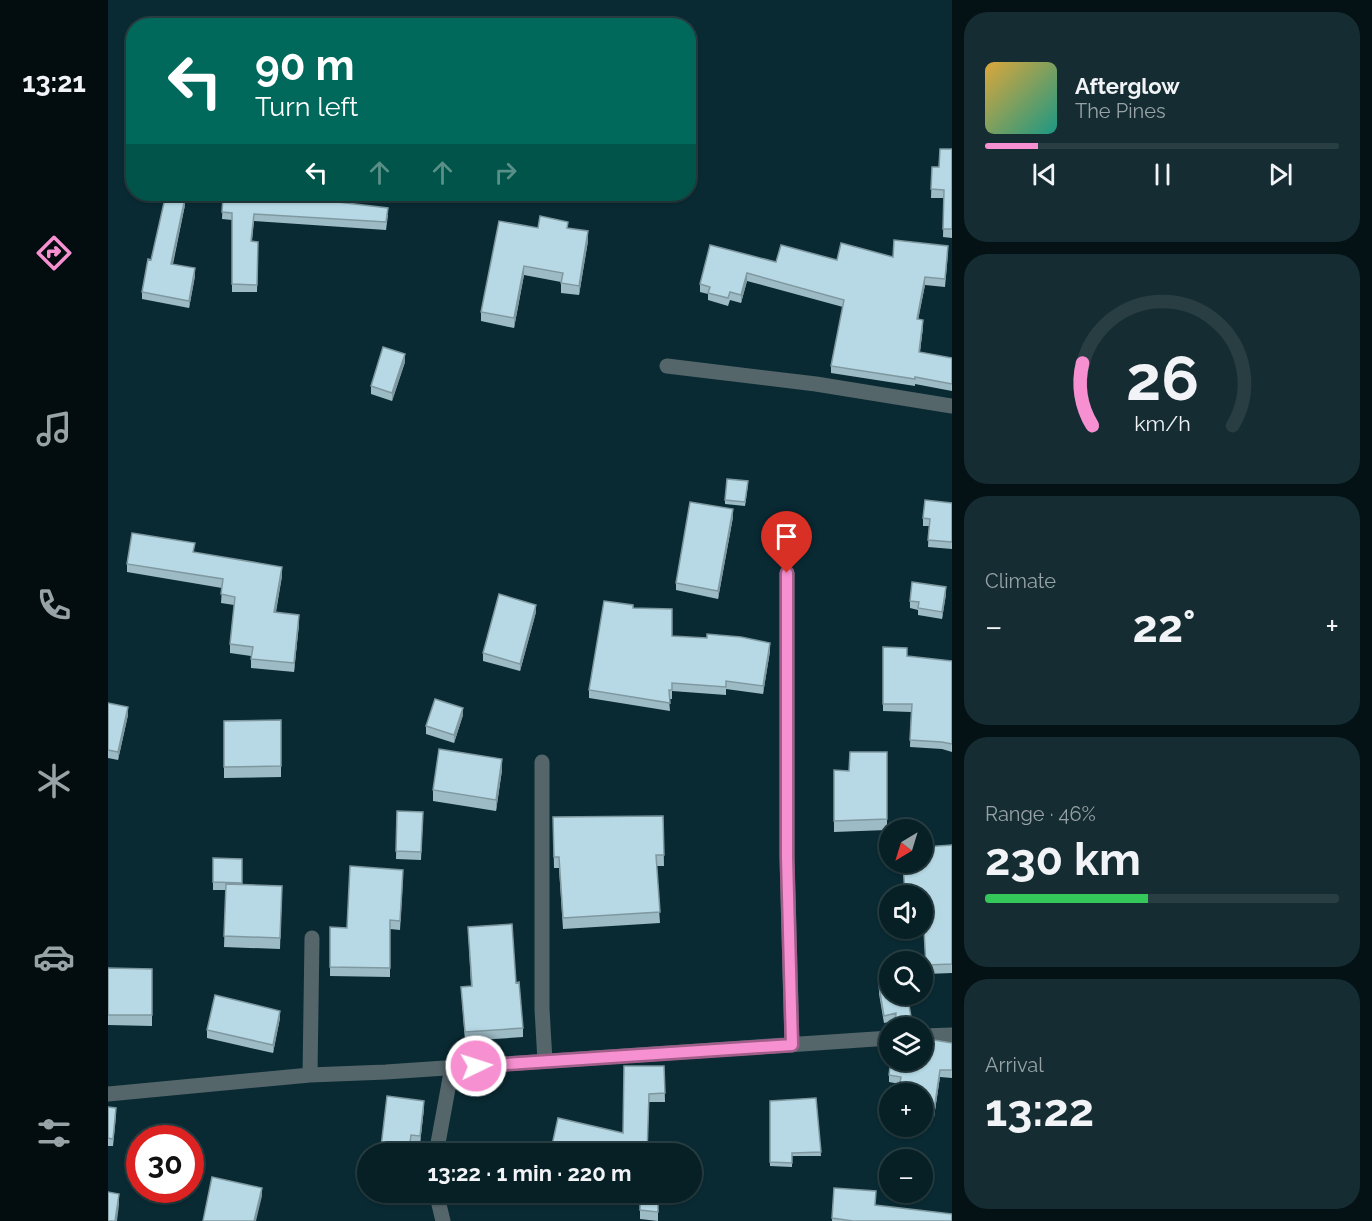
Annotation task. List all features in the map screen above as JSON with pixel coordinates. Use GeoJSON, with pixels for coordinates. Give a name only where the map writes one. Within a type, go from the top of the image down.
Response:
{"type":"FeatureCollection","features":[{"type":"Feature","properties":{"kind":"street"},"geometry":{"type":"LineString","coordinates":[[668,366],[816,384],[952,406]]}},
{"type":"Feature","properties":{"kind":"street"},"geometry":{"type":"LineString","coordinates":[[787,573],[787,857],[792,1045]]}},
{"type":"Feature","properties":{"kind":"street"},"geometry":{"type":"LineString","coordinates":[[542,762],[542,1009],[545,1061]]}},
{"type":"Feature","properties":{"kind":"street"},"geometry":{"type":"LineString","coordinates":[[310,1075],[312,938]]}},
{"type":"Feature","properties":{"kind":"street"},"geometry":{"type":"LineString","coordinates":[[933,1036],[952,1035]]}},
{"type":"Feature","properties":{"kind":"street"},"geometry":{"type":"LineString","coordinates":[[108,1094],[310,1075],[879,1039]]}},
{"type":"Feature","properties":{"kind":"street"},"geometry":{"type":"LineString","coordinates":[[438,1143],[452,1067]]}},
{"type":"Feature","properties":{"kind":"street"},"geometry":{"type":"LineString","coordinates":[[439,1203],[443,1221]]}},
{"type":"Feature","properties":{"kind":"building"},"geometry":{"type":"Polygon","coordinates":[[[940,149],[952,149],[952,229],[943,229],[944,190],[931,189],[932,167],[939,167],[940,149]]]}},
{"type":"Feature","properties":{"kind":"building"},"geometry":{"type":"Polygon","coordinates":[[[164,201],[184,201],[171,264],[195,268],[189,301],[142,292],[148,259],[151,260],[164,201]]]}},
{"type":"Feature","properties":{"kind":"building"},"geometry":{"type":"Polygon","coordinates":[[[223,201],[330,201],[388,208],[386,222],[254,214],[251,241],[258,242],[257,285],[232,284],[232,213],[222,212],[223,201]]]}},
{"type":"Feature","properties":{"kind":"building"},"geometry":{"type":"Polygon","coordinates":[[[540,216],[568,222],[567,228],[588,231],[579,286],[561,283],[563,273],[524,266],[514,318],[481,312],[499,221],[538,228],[540,216]]]}},
{"type":"Feature","properties":{"kind":"building"},"geometry":{"type":"Polygon","coordinates":[[[894,240],[948,246],[945,279],[925,277],[917,319],[923,320],[919,352],[952,358],[952,384],[831,366],[844,300],[747,273],[741,295],[730,292],[728,298],[708,293],[710,287],[700,284],[710,245],[776,262],[781,245],[837,260],[841,243],[893,257],[894,240]]]}},
{"type":"Feature","properties":{"kind":"building"},"geometry":{"type":"Polygon","coordinates":[[[383,347],[405,354],[392,393],[371,386],[383,347]]]}},
{"type":"Feature","properties":{"kind":"building"},"geometry":{"type":"Polygon","coordinates":[[[727,479],[748,481],[745,502],[725,500],[727,479]]]}},
{"type":"Feature","properties":{"kind":"building"},"geometry":{"type":"Polygon","coordinates":[[[925,500],[952,503],[952,542],[928,540],[930,519],[923,518],[925,500]]]}},
{"type":"Feature","properties":{"kind":"building"},"geometry":{"type":"Polygon","coordinates":[[[690,502],[733,509],[718,591],[676,583],[690,502]]]}},
{"type":"Feature","properties":{"kind":"building"},"geometry":{"type":"Polygon","coordinates":[[[132,533],[195,543],[193,552],[282,567],[274,612],[299,615],[294,663],[251,659],[253,647],[230,644],[235,597],[221,594],[223,579],[127,564],[132,533]]]}},
{"type":"Feature","properties":{"kind":"building"},"geometry":{"type":"Polygon","coordinates":[[[912,582],[946,587],[942,612],[918,608],[919,602],[910,601],[912,582]]]}},
{"type":"Feature","properties":{"kind":"building"},"geometry":{"type":"Polygon","coordinates":[[[499,594],[536,605],[520,664],[483,653],[499,594]]]}},
{"type":"Feature","properties":{"kind":"building"},"geometry":{"type":"Polygon","coordinates":[[[604,601],[633,605],[633,608],[672,609],[672,636],[707,638],[707,634],[741,637],[770,643],[763,686],[726,681],[726,687],[672,683],[672,690],[669,690],[670,703],[589,690],[604,601]]]}},
{"type":"Feature","properties":{"kind":"building"},"geometry":{"type":"Polygon","coordinates":[[[883,647],[907,648],[907,656],[952,661],[952,744],[910,740],[912,704],[883,704],[883,647]]]}},
{"type":"Feature","properties":{"kind":"building"},"geometry":{"type":"Polygon","coordinates":[[[435,699],[463,708],[454,735],[426,726],[435,699]]]}},
{"type":"Feature","properties":{"kind":"building"},"geometry":{"type":"Polygon","coordinates":[[[108,703],[128,707],[118,752],[108,750],[108,703]]]}},
{"type":"Feature","properties":{"kind":"building"},"geometry":{"type":"Polygon","coordinates":[[[281,720],[281,766],[224,767],[224,721],[281,720]]]}},
{"type":"Feature","properties":{"kind":"building"},"geometry":{"type":"Polygon","coordinates":[[[439,749],[502,759],[496,800],[433,790],[439,749]]]}},
{"type":"Feature","properties":{"kind":"building"},"geometry":{"type":"Polygon","coordinates":[[[850,752],[887,752],[887,819],[834,821],[834,770],[849,771],[850,752]]]}},
{"type":"Feature","properties":{"kind":"building"},"geometry":{"type":"Polygon","coordinates":[[[397,811],[423,812],[421,852],[396,851],[397,811]]]}},
{"type":"Feature","properties":{"kind":"building"},"geometry":{"type":"Polygon","coordinates":[[[663,816],[664,855],[656,855],[660,912],[563,918],[559,857],[554,857],[553,817],[663,816]]]}},
{"type":"Feature","properties":{"kind":"building"},"geometry":{"type":"Polygon","coordinates":[[[952,845],[952,964],[933,965],[933,951],[925,951],[924,939],[933,939],[933,885],[904,885],[904,873],[933,873],[933,846],[952,845]]]}},
{"type":"Feature","properties":{"kind":"building"},"geometry":{"type":"Polygon","coordinates":[[[213,858],[242,859],[242,883],[213,882],[213,858]]]}},
{"type":"Feature","properties":{"kind":"building"},"geometry":{"type":"Polygon","coordinates":[[[350,866],[403,870],[400,921],[390,920],[390,968],[330,967],[330,927],[347,928],[350,866]]]}},
{"type":"Feature","properties":{"kind":"building"},"geometry":{"type":"Polygon","coordinates":[[[226,884],[282,886],[280,938],[224,936],[226,884]]]}},
{"type":"Feature","properties":{"kind":"building"},"geometry":{"type":"Polygon","coordinates":[[[512,924],[516,983],[519,982],[523,1028],[465,1032],[461,987],[472,986],[468,927],[512,924]]]}},
{"type":"Feature","properties":{"kind":"building"},"geometry":{"type":"Polygon","coordinates":[[[108,968],[152,969],[152,1015],[108,1015],[108,968]]]}},
{"type":"Feature","properties":{"kind":"building"},"geometry":{"type":"Polygon","coordinates":[[[215,995],[280,1011],[273,1045],[207,1030],[215,995]]]}},
{"type":"Feature","properties":{"kind":"building"},"geometry":{"type":"Polygon","coordinates":[[[882,1005],[909,1005],[911,1017],[896,1017],[896,1013],[884,1016],[882,1005]]]}},
{"type":"Feature","properties":{"kind":"building"},"geometry":{"type":"Polygon","coordinates":[[[933,1040],[952,1043],[952,1070],[940,1070],[934,1110],[933,1083],[900,1083],[901,1077],[889,1075],[890,1071],[933,1071],[933,1040]]]}},
{"type":"Feature","properties":{"kind":"building"},"geometry":{"type":"Polygon","coordinates":[[[624,1066],[664,1066],[665,1093],[649,1094],[647,1143],[552,1143],[558,1118],[623,1133],[624,1066]]]}},
{"type":"Feature","properties":{"kind":"building"},"geometry":{"type":"Polygon","coordinates":[[[387,1096],[424,1101],[420,1136],[411,1135],[410,1143],[381,1143],[387,1096]]]}},
{"type":"Feature","properties":{"kind":"building"},"geometry":{"type":"Polygon","coordinates":[[[816,1098],[821,1152],[792,1153],[792,1163],[770,1162],[770,1101],[816,1098]]]}},
{"type":"Feature","properties":{"kind":"building"},"geometry":{"type":"Polygon","coordinates":[[[108,1107],[116,1108],[113,1139],[108,1138],[108,1107]]]}},
{"type":"Feature","properties":{"kind":"building"},"geometry":{"type":"Polygon","coordinates":[[[212,1177],[262,1188],[254,1221],[203,1221],[212,1177]]]}},
{"type":"Feature","properties":{"kind":"building"},"geometry":{"type":"Polygon","coordinates":[[[834,1188],[876,1191],[875,1205],[952,1214],[952,1221],[853,1221],[832,1218],[834,1188]]]}},
{"type":"Feature","properties":{"kind":"building"},"geometry":{"type":"Polygon","coordinates":[[[108,1192],[119,1194],[115,1221],[108,1221],[108,1192]]]}},
{"type":"Feature","properties":{"kind":"building"},"geometry":{"type":"Polygon","coordinates":[[[640,1203],[658,1203],[658,1212],[640,1210],[640,1203]]]}},
{"type":"Feature","properties":{"kind":"route"},"geometry":{"type":"LineString","coordinates":[[476,1066],[792,1045],[787,857],[787,573]]}}]}
